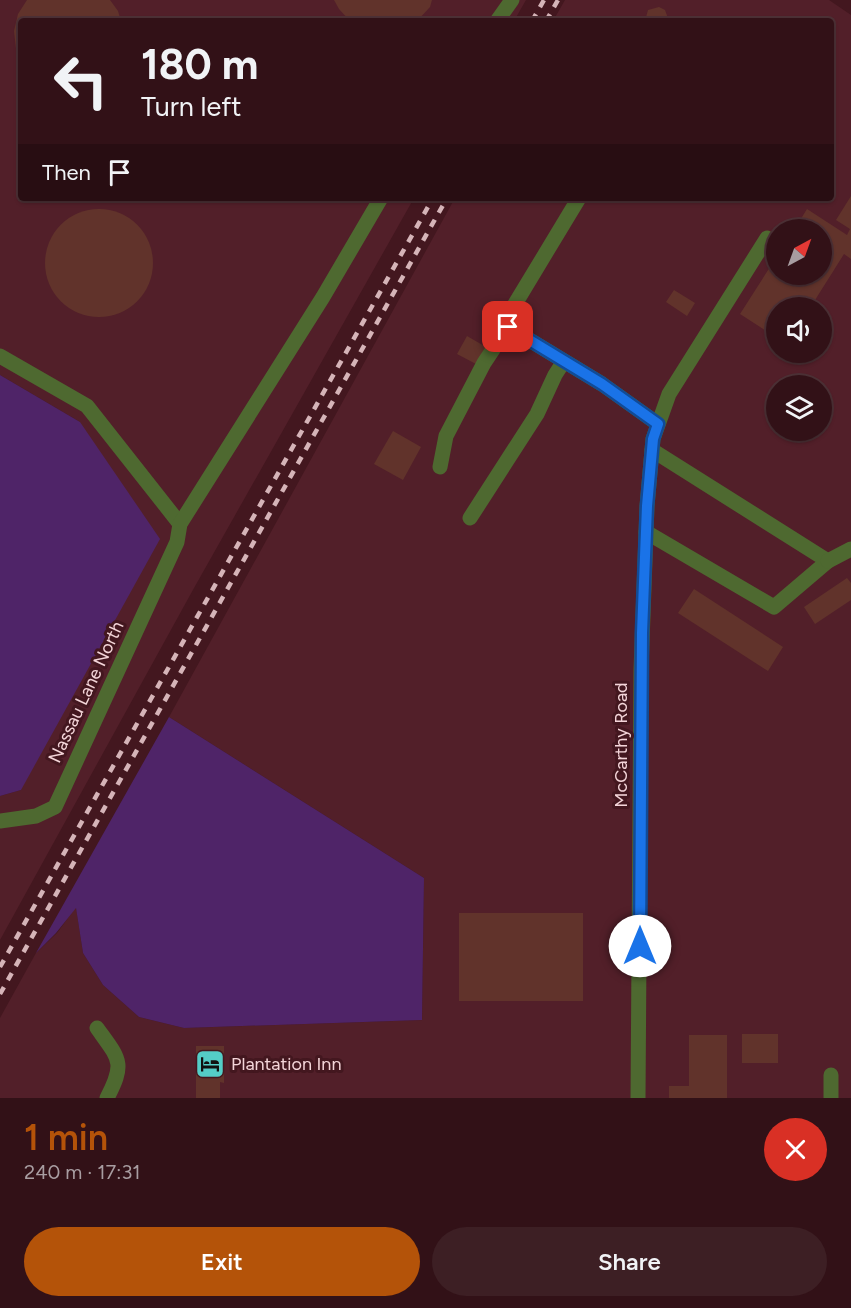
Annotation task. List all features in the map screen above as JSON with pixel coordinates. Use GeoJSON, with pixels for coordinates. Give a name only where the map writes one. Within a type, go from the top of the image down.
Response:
{"type":"FeatureCollection","features":[{"type":"Feature","properties":{"kind":"street"},"geometry":{"type":"LineString","coordinates":[[499,18],[512,0]]}},
{"type":"Feature","properties":{"kind":"street"},"geometry":{"type":"LineString","coordinates":[[0,356],[87,406],[180,524],[323,297],[379,201]]}},
{"type":"Feature","properties":{"kind":"street"},"geometry":{"type":"LineString","coordinates":[[440,467],[446,436],[484,363],[508,327],[514,304],[577,201]]}},
{"type":"Feature","properties":{"kind":"street","name":"McCarthy Road"},"geometry":{"type":"LineString","coordinates":[[638,1098],[641,670],[646,532],[653,439],[669,394],[766,240]]}},
{"type":"Feature","properties":{"kind":"street"},"geometry":{"type":"LineString","coordinates":[[508,327],[602,384],[658,424]]}},
{"type":"Feature","properties":{"kind":"street"},"geometry":{"type":"LineString","coordinates":[[470,518],[537,414],[564,361]]}},
{"type":"Feature","properties":{"kind":"street"},"geometry":{"type":"LineString","coordinates":[[652,450],[828,561]]}},
{"type":"Feature","properties":{"kind":"street","name":"Nassau Lane North"},"geometry":{"type":"LineString","coordinates":[[0,821],[36,816],[55,807],[177,542],[180,524]]}},
{"type":"Feature","properties":{"kind":"street"},"geometry":{"type":"LineString","coordinates":[[646,532],[774,607],[828,561],[851,549]]}},
{"type":"Feature","properties":{"kind":"street"},"geometry":{"type":"LineString","coordinates":[[97,1028],[118,1059],[117,1078],[107,1098]]}},
{"type":"Feature","properties":{"kind":"street"},"geometry":{"type":"LineString","coordinates":[[831,1075],[831,1098]]}},
{"type":"Feature","properties":{"kind":"shaded area"},"geometry":{"type":"Polygon","coordinates":[[[0,0],[526,0],[516,18],[18,18],[18,201],[412,201],[194,588],[0,940],[0,796],[21,790],[80,422],[0,375],[0,0]]]}},
{"type":"Feature","properties":{"kind":"shaded area"},"geometry":{"type":"Polygon","coordinates":[[[565,0],[829,0],[851,15],[851,1098],[0,1098],[0,1018],[36,953],[57,933],[76,907],[83,953],[103,985],[139,1017],[184,1028],[422,1020],[424,878],[169,717],[453,201],[834,201],[834,18],[555,18],[565,0]]]}},
{"type":"Feature","properties":{"kind":"shaded area"},"geometry":{"type":"Polygon","coordinates":[[[0,375],[80,422],[160,539],[21,790],[0,796],[0,375]]]}},
{"type":"Feature","properties":{"kind":"shaded area"},"geometry":{"type":"Polygon","coordinates":[[[169,717],[424,878],[422,1020],[184,1028],[139,1017],[103,985],[83,953],[76,908],[36,953],[169,717]]]}},
{"type":"Feature","properties":{"kind":"building"},"geometry":{"type":"Polygon","coordinates":[[[27,0],[110,0],[120,18],[18,18],[18,53],[14,31],[18,14],[27,0]]]}},
{"type":"Feature","properties":{"kind":"building"},"geometry":{"type":"Polygon","coordinates":[[[334,0],[432,0],[430,7],[420,18],[347,18],[334,0]]]}},
{"type":"Feature","properties":{"kind":"building"},"geometry":{"type":"Polygon","coordinates":[[[659,7],[665,10],[668,18],[646,18],[648,10],[659,7]]]}},
{"type":"Feature","properties":{"kind":"building"},"geometry":{"type":"Polygon","coordinates":[[[851,196],[851,259],[844,254],[832,273],[832,225],[847,235],[850,229],[836,220],[851,196]]]}},
{"type":"Feature","properties":{"kind":"building"},"geometry":{"type":"Polygon","coordinates":[[[99,209],[120,213],[137,225],[149,242],[153,263],[149,284],[137,301],[120,313],[99,317],[78,313],[61,301],[49,284],[45,263],[49,242],[61,225],[78,213],[99,209]]]}},
{"type":"Feature","properties":{"kind":"building"},"geometry":{"type":"Polygon","coordinates":[[[807,209],[822,219],[801,219],[807,209]]]}},
{"type":"Feature","properties":{"kind":"building"},"geometry":{"type":"Polygon","coordinates":[[[766,273],[766,285],[824,285],[817,297],[766,297],[766,331],[740,314],[766,273]]]}},
{"type":"Feature","properties":{"kind":"building"},"geometry":{"type":"Polygon","coordinates":[[[674,290],[695,303],[687,316],[666,302],[674,290]]]}},
{"type":"Feature","properties":{"kind":"building"},"geometry":{"type":"Polygon","coordinates":[[[467,336],[486,347],[476,364],[457,354],[467,336]]]}},
{"type":"Feature","properties":{"kind":"building"},"geometry":{"type":"Polygon","coordinates":[[[393,431],[421,447],[403,480],[374,464],[393,431]]]}},
{"type":"Feature","properties":{"kind":"building"},"geometry":{"type":"Polygon","coordinates":[[[847,578],[851,583],[851,600],[815,624],[804,607],[847,578]]]}},
{"type":"Feature","properties":{"kind":"building"},"geometry":{"type":"Polygon","coordinates":[[[694,589],[783,647],[768,671],[678,613],[694,589]]]}},
{"type":"Feature","properties":{"kind":"building"},"geometry":{"type":"Polygon","coordinates":[[[459,913],[583,913],[583,1001],[459,1001],[459,913]]]}},
{"type":"Feature","properties":{"kind":"building"},"geometry":{"type":"Polygon","coordinates":[[[742,1034],[778,1034],[778,1063],[742,1063],[742,1034]]]}},
{"type":"Feature","properties":{"kind":"building"},"geometry":{"type":"Polygon","coordinates":[[[689,1035],[727,1035],[727,1098],[669,1098],[669,1086],[689,1086],[689,1035]]]}},
{"type":"Feature","properties":{"kind":"building","name":"Plantation Inn"},"geometry":{"type":"Polygon","coordinates":[[[196,1046],[224,1046],[224,1083],[220,1082],[220,1098],[196,1098],[196,1046]]]}},
{"type":"Feature","properties":{"kind":"railway"},"geometry":{"type":"LineString","coordinates":[[534,18],[544,0]]}},
{"type":"Feature","properties":{"kind":"railway"},"geometry":{"type":"LineString","coordinates":[[548,18],[558,0]]}},
{"type":"Feature","properties":{"kind":"railway"},"geometry":{"type":"LineString","coordinates":[[0,967],[431,201]]}},
{"type":"Feature","properties":{"kind":"railway"},"geometry":{"type":"LineString","coordinates":[[0,994],[445,201]]}},
{"type":"Feature","properties":{"kind":"place","name":"Plantation Inn"},"geometry":{"type":"Point","coordinates":[210,1064]}},
{"type":"Feature","properties":{"kind":"route"},"geometry":{"type":"LineString","coordinates":[[508,327],[602,384],[658,424],[653,439],[647,506],[642,633],[640,946]]}}]}
